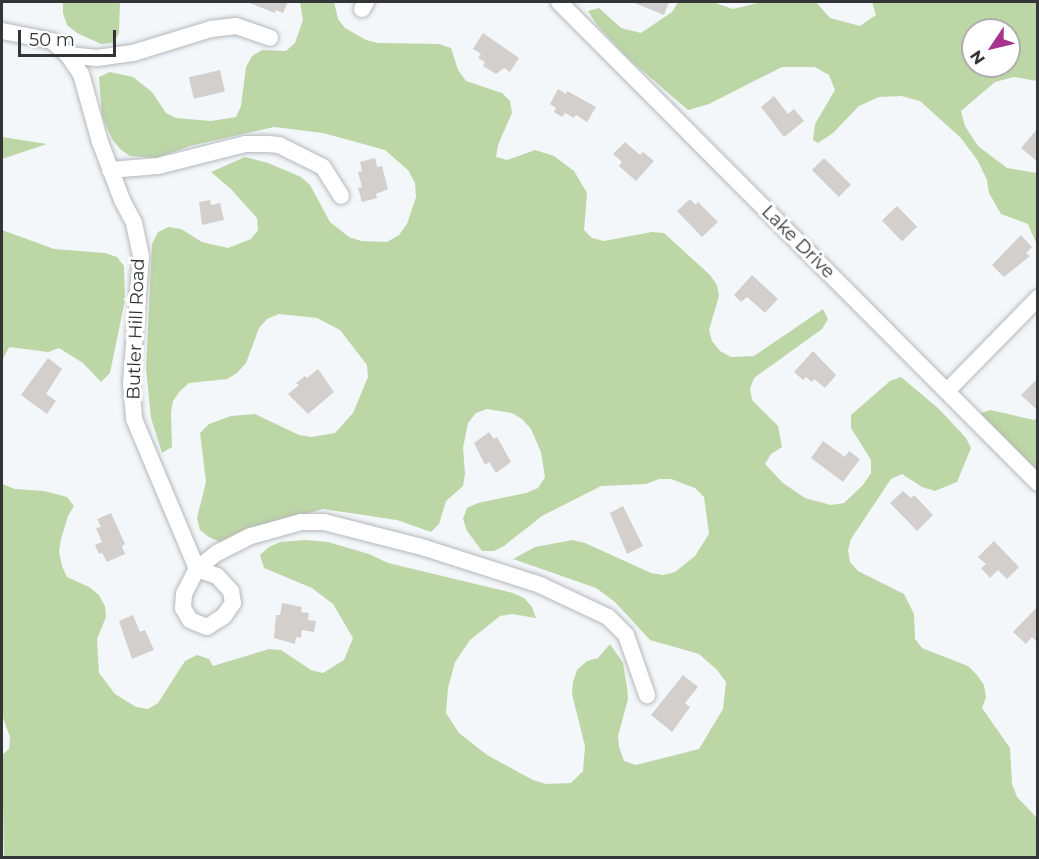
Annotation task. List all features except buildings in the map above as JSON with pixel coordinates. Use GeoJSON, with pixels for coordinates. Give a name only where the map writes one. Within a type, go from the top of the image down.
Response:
{"type":"FeatureCollection","features":[{"type":"Feature","properties":{"kind":"street","name":"Lake Drive"},"geometry":{"type":"LineString","coordinates":[[559,2],[1038,483]]}},
{"type":"Feature","properties":{"kind":"street"},"geometry":{"type":"LineString","coordinates":[[572,2],[578,22]]}},
{"type":"Feature","properties":{"kind":"street"},"geometry":{"type":"LineString","coordinates":[[68,55],[97,57],[133,53],[211,29],[236,26],[270,38]]}},
{"type":"Feature","properties":{"kind":"street","name":"Butler Hill Road"},"geometry":{"type":"LineString","coordinates":[[2,31],[52,41],[68,55],[81,74],[110,170],[134,223],[141,256],[131,383],[134,419],[197,569],[217,553],[250,536],[301,522],[324,522],[424,549],[540,585],[608,618],[626,636],[647,695]]}},
{"type":"Feature","properties":{"kind":"street"},"geometry":{"type":"LineString","coordinates":[[110,170],[158,166],[245,144],[279,145],[323,166],[342,196]]}},
{"type":"Feature","properties":{"kind":"street"},"geometry":{"type":"LineString","coordinates":[[947,391],[1038,298]]}},
{"type":"Feature","properties":{"kind":"green space"},"geometry":{"type":"Polygon","coordinates":[[[63,2],[120,2],[119,33],[113,43],[101,44],[77,33],[67,25],[63,13],[63,2]]]}},
{"type":"Feature","properties":{"kind":"green space"},"geometry":{"type":"Polygon","coordinates":[[[300,2],[334,2],[338,19],[345,28],[366,40],[378,43],[439,44],[451,48],[458,70],[466,81],[502,93],[510,101],[512,113],[498,145],[496,157],[507,160],[535,150],[554,156],[574,171],[587,193],[584,230],[592,238],[604,241],[652,232],[664,233],[710,275],[717,285],[719,296],[709,330],[712,341],[720,351],[731,357],[754,356],[823,309],[828,319],[822,329],[754,378],[750,389],[752,400],[778,426],[782,447],[771,454],[765,464],[783,483],[805,498],[831,505],[844,503],[863,485],[871,473],[871,460],[851,428],[851,415],[890,381],[901,377],[939,409],[966,438],[971,448],[957,482],[935,491],[922,487],[902,474],[891,479],[851,539],[848,550],[850,562],[858,571],[904,594],[914,614],[915,639],[922,648],[968,666],[984,685],[986,697],[982,708],[1010,748],[1012,784],[1017,797],[1037,818],[1037,857],[4,857],[2,755],[9,749],[10,737],[2,715],[2,484],[15,489],[44,491],[67,497],[74,506],[68,516],[61,539],[59,552],[62,566],[67,577],[89,587],[99,595],[105,606],[106,617],[97,639],[99,673],[115,694],[136,707],[148,709],[158,703],[185,661],[197,655],[209,659],[213,666],[269,649],[281,650],[311,670],[323,673],[344,660],[353,638],[333,604],[312,588],[264,568],[260,555],[269,547],[280,542],[305,540],[328,542],[369,554],[388,563],[513,593],[524,598],[532,607],[536,618],[512,614],[500,616],[470,640],[455,662],[448,688],[446,713],[459,733],[487,755],[533,780],[546,784],[571,783],[583,771],[585,746],[572,694],[573,682],[577,670],[587,661],[598,658],[610,644],[623,663],[627,687],[628,699],[618,736],[624,761],[636,765],[699,749],[723,709],[726,682],[717,670],[699,654],[650,640],[615,602],[596,588],[513,559],[535,547],[573,540],[585,543],[651,573],[663,575],[675,572],[695,556],[709,534],[704,497],[695,488],[671,479],[659,479],[646,484],[601,486],[542,516],[504,546],[494,551],[482,551],[467,531],[463,519],[467,508],[478,503],[526,493],[538,488],[545,477],[541,452],[531,429],[522,419],[512,413],[487,409],[476,413],[468,423],[463,448],[465,474],[463,486],[446,501],[439,524],[431,532],[397,520],[323,509],[254,529],[232,540],[220,542],[200,530],[197,518],[206,482],[200,433],[209,424],[231,416],[255,414],[299,435],[311,437],[335,433],[353,413],[368,377],[367,365],[340,330],[317,318],[279,314],[267,319],[259,328],[246,363],[237,373],[227,379],[189,383],[180,391],[173,401],[171,412],[172,447],[162,453],[151,418],[146,369],[152,244],[158,232],[169,227],[181,229],[202,242],[228,248],[251,239],[258,230],[257,218],[231,189],[211,172],[245,157],[268,163],[301,177],[310,185],[330,222],[349,237],[361,241],[387,242],[399,235],[407,224],[416,197],[415,183],[408,170],[385,150],[323,133],[274,127],[190,146],[156,158],[130,156],[112,139],[102,116],[99,77],[110,72],[133,77],[152,92],[166,113],[176,118],[211,121],[236,117],[241,106],[246,67],[252,56],[262,50],[286,51],[295,43],[303,20],[300,2]]]}},
{"type":"Feature","properties":{"kind":"green space"},"geometry":{"type":"Polygon","coordinates":[[[678,2],[712,2],[733,9],[762,2],[816,2],[830,18],[860,26],[876,15],[872,2],[1037,2],[1037,81],[1020,78],[1021,18],[961,18],[961,78],[1010,78],[995,82],[961,111],[965,126],[978,146],[1007,168],[1037,173],[1037,245],[1028,224],[1001,214],[989,193],[987,180],[978,161],[961,138],[920,101],[901,96],[879,97],[859,106],[833,133],[818,143],[813,140],[815,124],[835,90],[829,75],[815,67],[782,67],[709,104],[688,110],[629,59],[597,25],[588,11],[599,8],[621,28],[641,33],[672,12],[678,2]]]}},
{"type":"Feature","properties":{"kind":"green space"},"geometry":{"type":"Polygon","coordinates":[[[2,137],[47,144],[2,159],[2,137]]]}},
{"type":"Feature","properties":{"kind":"green space"},"geometry":{"type":"Polygon","coordinates":[[[2,230],[54,249],[105,253],[117,257],[124,266],[125,300],[110,373],[101,382],[83,363],[59,348],[48,352],[9,347],[2,361],[2,230]]]}},
{"type":"Feature","properties":{"kind":"green space"},"geometry":{"type":"Polygon","coordinates":[[[990,410],[1034,420],[1037,418],[1037,472],[979,414],[990,410]]]}}]}
